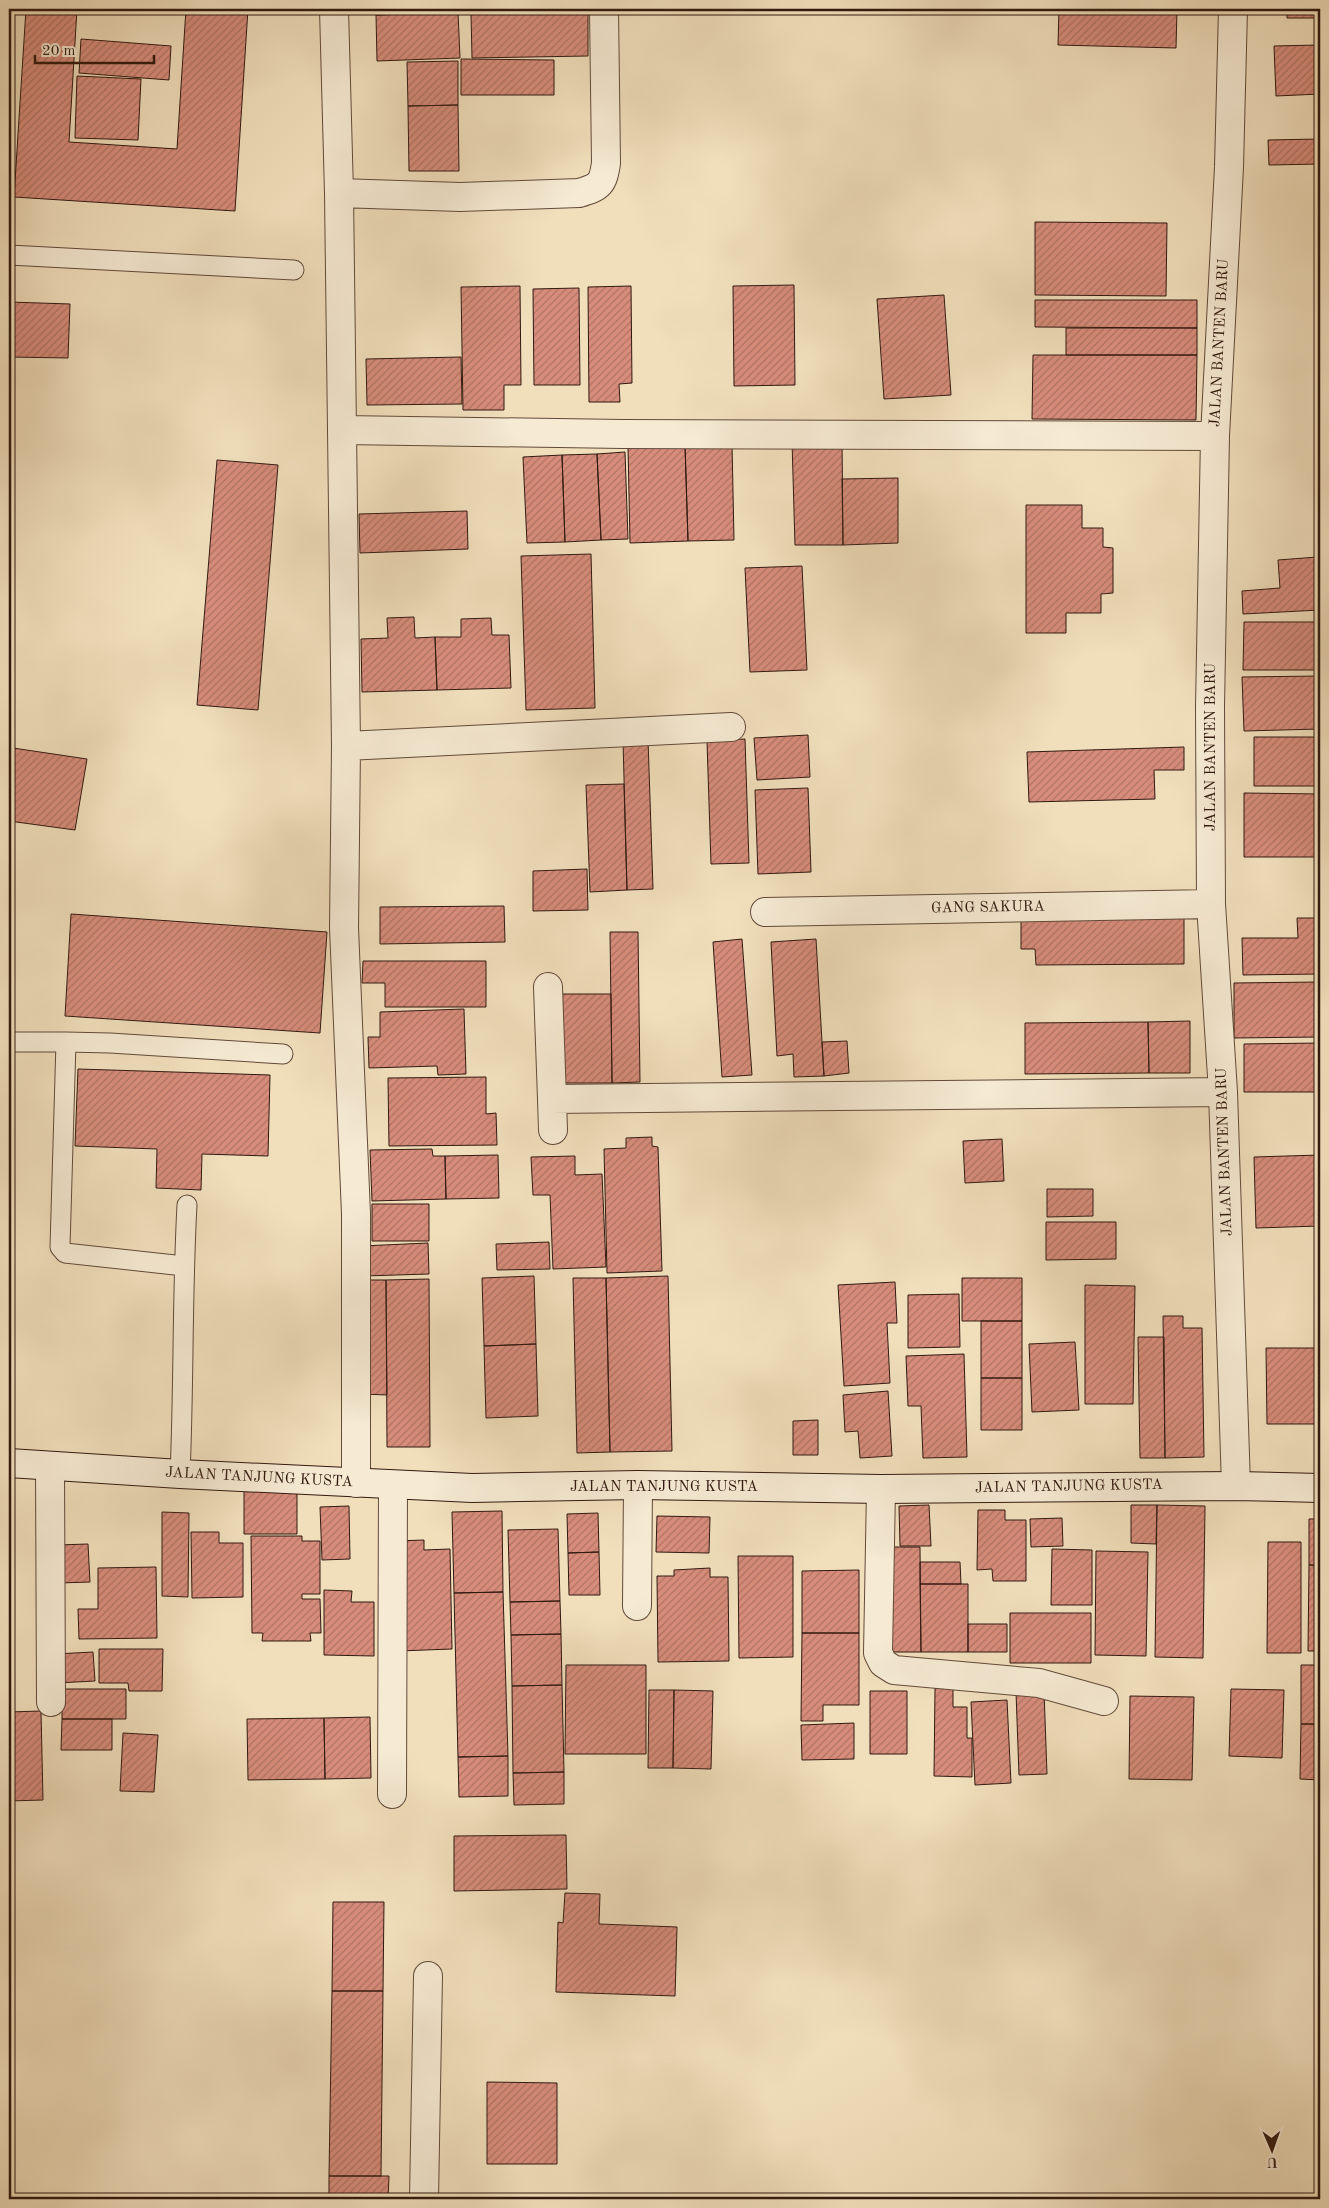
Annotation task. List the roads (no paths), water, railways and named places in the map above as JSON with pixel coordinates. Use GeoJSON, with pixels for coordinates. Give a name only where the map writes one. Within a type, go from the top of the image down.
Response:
{"type":"FeatureCollection","features":[{"type":"Feature","properties":{"kind":"street"},"geometry":{"type":"LineString","coordinates":[[334,9],[343,430],[346,746],[344,928],[356,1214],[356,1483]]}},
{"type":"Feature","properties":{"kind":"street"},"geometry":{"type":"LineString","coordinates":[[339,192],[460,197],[579,193],[595,188],[604,179],[606,163],[604,9]]}},
{"type":"Feature","properties":{"kind":"street","name":"JALAN BANTEN BARU"},"geometry":{"type":"LineString","coordinates":[[1233,9],[1229,167],[1216,436],[1210,707],[1211,904],[1223,1092],[1236,1486]]}},
{"type":"Feature","properties":{"kind":"street"},"geometry":{"type":"LineString","coordinates":[[343,430],[633,434],[1216,436]]}},
{"type":"Feature","properties":{"kind":"street"},"geometry":{"type":"LineString","coordinates":[[346,746],[731,727]]}},
{"type":"Feature","properties":{"kind":"street","name":"GANG SAKURA"},"geometry":{"type":"LineString","coordinates":[[764,912],[1211,904]]}},
{"type":"Feature","properties":{"kind":"street"},"geometry":{"type":"LineString","coordinates":[[548,987],[554,1130]]}},
{"type":"Feature","properties":{"kind":"street"},"geometry":{"type":"LineString","coordinates":[[552,1099],[1223,1092]]}},
{"type":"Feature","properties":{"kind":"street","name":"JALAN TANJUNG KUSTA"},"geometry":{"type":"LineString","coordinates":[[9,1463],[180,1474],[472,1488],[638,1485],[881,1489],[1236,1486],[1320,1488]]}},
{"type":"Feature","properties":{"kind":"street"},"geometry":{"type":"LineString","coordinates":[[50,1466],[51,1702]]}},
{"type":"Feature","properties":{"kind":"street"},"geometry":{"type":"LineString","coordinates":[[392,1794],[393,1485]]}},
{"type":"Feature","properties":{"kind":"street"},"geometry":{"type":"LineString","coordinates":[[637,1606],[638,1485]]}},
{"type":"Feature","properties":{"kind":"street"},"geometry":{"type":"LineString","coordinates":[[881,1489],[878,1653],[883,1663],[894,1670],[1039,1683],[1104,1701]]}},
{"type":"Feature","properties":{"kind":"street"},"geometry":{"type":"LineString","coordinates":[[424,2199],[428,1976]]}},
{"type":"Feature","properties":{"kind":"lane"},"geometry":{"type":"LineString","coordinates":[[9,255],[294,270]]}},
{"type":"Feature","properties":{"kind":"lane"},"geometry":{"type":"LineString","coordinates":[[9,1042],[110,1043],[283,1054]]}},
{"type":"Feature","properties":{"kind":"lane"},"geometry":{"type":"LineString","coordinates":[[66,1042],[60,1247],[64,1253],[184,1266]]}},
{"type":"Feature","properties":{"kind":"lane"},"geometry":{"type":"LineString","coordinates":[[180,1474],[184,1392],[184,1266],[187,1205]]}}]}
